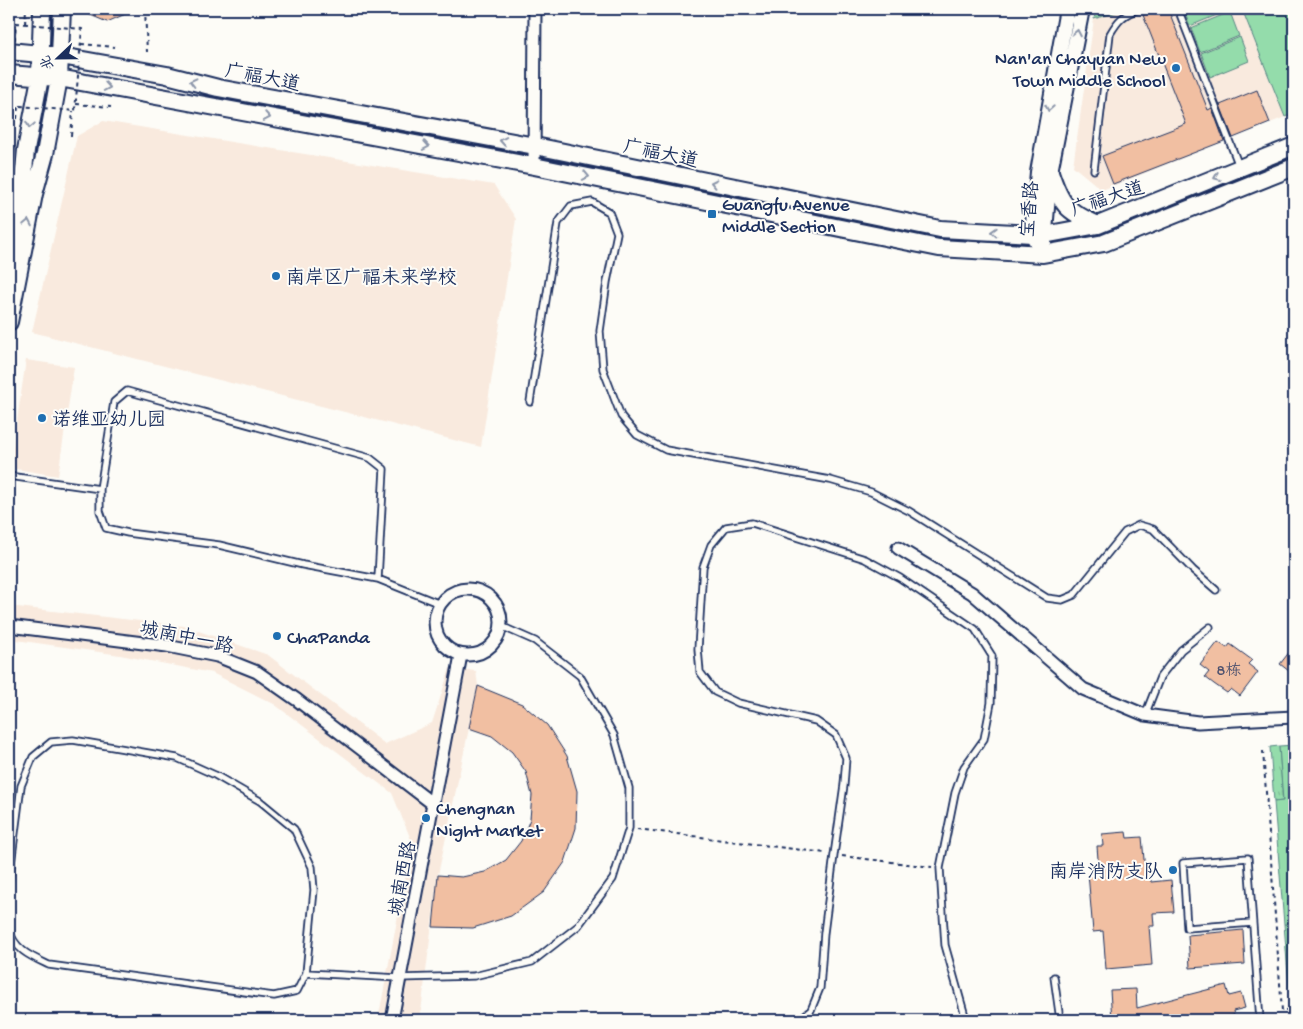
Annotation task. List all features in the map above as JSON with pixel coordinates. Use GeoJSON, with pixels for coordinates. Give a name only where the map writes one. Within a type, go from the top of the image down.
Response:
{"type":"FeatureCollection","features":[{"type":"Feature","properties":{"kind":"main road"},"geometry":{"type":"LineString","coordinates":[[9,258],[22,191],[26,150],[40,78],[42,9]]}},
{"type":"Feature","properties":{"kind":"main road"},"geometry":{"type":"LineString","coordinates":[[9,322],[34,194],[45,154],[59,78],[62,9]]}},
{"type":"Feature","properties":{"kind":"main road","name":"广福大道"},"geometry":{"type":"LineString","coordinates":[[9,51],[61,56],[167,75],[218,88],[534,146],[940,229],[1038,235],[1098,225],[1294,146]]}},
{"type":"Feature","properties":{"kind":"main road","name":"广福大道"},"geometry":{"type":"LineString","coordinates":[[9,74],[40,78],[59,78],[534,166],[939,248],[1043,254],[1104,243],[1294,167]]}},
{"type":"Feature","properties":{"kind":"main road"},"geometry":{"type":"LineString","coordinates":[[1050,172],[1057,194],[1066,206],[1078,216],[1098,225]]}},
{"type":"Feature","properties":{"kind":"street"},"geometry":{"type":"LineString","coordinates":[[534,166],[535,9]]}},
{"type":"Feature","properties":{"kind":"street","name":"宝香路"},"geometry":{"type":"LineString","coordinates":[[1043,254],[1038,235],[1038,172],[1067,9]]}},
{"type":"Feature","properties":{"kind":"street","name":"宝香路"},"geometry":{"type":"LineString","coordinates":[[1038,235],[1082,9]]}},
{"type":"Feature","properties":{"kind":"street"},"geometry":{"type":"LineString","coordinates":[[898,548],[972,593],[1083,690],[1145,715],[1198,722],[1294,717]]}},
{"type":"Feature","properties":{"kind":"street"},"geometry":{"type":"LineString","coordinates":[[478,590],[496,604],[501,626],[498,636],[491,646],[477,654],[461,655],[451,651],[437,635],[434,624],[440,604],[447,596],[456,591],[478,590]]}},
{"type":"Feature","properties":{"kind":"street","name":"城南中一路"},"geometry":{"type":"LineString","coordinates":[[9,626],[166,646],[217,656],[258,672],[433,804]]}},
{"type":"Feature","properties":{"kind":"street","name":"城南西路"},"geometry":{"type":"LineString","coordinates":[[392,1020],[461,655]]}},
{"type":"Feature","properties":{"kind":"lane"},"geometry":{"type":"LineString","coordinates":[[1094,170],[1110,34],[1118,20],[1127,13],[1139,9]]}},
{"type":"Feature","properties":{"kind":"lane"},"geometry":{"type":"LineString","coordinates":[[1178,9],[1240,168]]}},
{"type":"Feature","properties":{"kind":"lane"},"geometry":{"type":"LineString","coordinates":[[530,402],[558,223],[571,206],[592,202],[609,212],[617,233],[600,331],[603,370],[621,416],[637,434],[666,450],[830,480],[871,492],[909,511],[1047,598],[1062,600],[1074,595],[1125,532],[1139,525],[1153,530],[1216,590]]}},
{"type":"Feature","properties":{"kind":"lane"},"geometry":{"type":"LineString","coordinates":[[378,579],[384,469],[370,458],[127,391],[114,402],[100,489],[100,511],[106,528],[128,533],[219,545],[304,565],[378,579],[440,604]]}},
{"type":"Feature","properties":{"kind":"lane"},"geometry":{"type":"LineString","coordinates":[[9,476],[100,489]]}},
{"type":"Feature","properties":{"kind":"lane"},"geometry":{"type":"LineString","coordinates":[[799,1020],[811,1010],[820,988],[846,758],[836,735],[816,721],[738,703],[715,692],[700,672],[698,649],[703,567],[711,545],[726,527],[752,523],[865,559],[900,578],[975,630],[992,656],[991,703],[984,739],[964,766],[955,793],[940,868],[945,945],[965,1020]]}},
{"type":"Feature","properties":{"kind":"lane"},"geometry":{"type":"LineString","coordinates":[[306,972],[399,978],[474,976],[532,962],[578,926],[613,879],[629,828],[629,788],[614,735],[580,676],[535,641],[501,626]]}},
{"type":"Feature","properties":{"kind":"lane"},"geometry":{"type":"LineString","coordinates":[[1145,715],[1160,677],[1181,650],[1210,627]]}},
{"type":"Feature","properties":{"kind":"lane"},"geometry":{"type":"LineString","coordinates":[[9,880],[12,834],[21,786],[32,757],[51,742],[73,740],[178,758],[215,775],[260,801],[294,829],[312,867],[314,890],[306,972],[297,991],[274,996],[49,965],[24,953],[10,935],[9,929]]}},
{"type":"Feature","properties":{"kind":"lane"},"geometry":{"type":"LineString","coordinates":[[1252,923],[1187,928],[1183,863],[1248,858],[1260,1020]]}},
{"type":"Feature","properties":{"kind":"lane"},"geometry":{"type":"LineString","coordinates":[[1054,977],[1060,1020]]}},
{"type":"Feature","properties":{"kind":"path"},"geometry":{"type":"LineString","coordinates":[[25,24],[26,9]]}},
{"type":"Feature","properties":{"kind":"path"},"geometry":{"type":"LineString","coordinates":[[146,9],[147,52]]}},
{"type":"Feature","properties":{"kind":"path"},"geometry":{"type":"LineString","coordinates":[[71,136],[73,111],[75,112],[76,104],[82,29],[16,23],[9,105],[73,111]]}},
{"type":"Feature","properties":{"kind":"path"},"geometry":{"type":"LineString","coordinates":[[9,32],[15,33]]}},
{"type":"Feature","properties":{"kind":"path"},"geometry":{"type":"LineString","coordinates":[[81,44],[114,47]]}},
{"type":"Feature","properties":{"kind":"path"},"geometry":{"type":"LineString","coordinates":[[76,104],[111,107]]}},
{"type":"Feature","properties":{"kind":"path"},"geometry":{"type":"LineString","coordinates":[[1263,751],[1282,1011],[1294,1008]]}},
{"type":"Feature","properties":{"kind":"path"},"geometry":{"type":"LineString","coordinates":[[629,828],[940,868]]}},
{"type":"Feature","properties":{"kind":"shaded area","name":"Nan'an Chayuan New Town Middle School"},"geometry":{"type":"Polygon","coordinates":[[[1126,9],[1242,9],[1285,117],[1102,190],[1073,166],[1094,19],[1126,9]]]}},
{"type":"Feature","properties":{"kind":"shaded area","name":"南岸区广福未来学校"},"geometry":{"type":"Polygon","coordinates":[[[103,121],[494,185],[516,219],[481,447],[32,332],[77,136],[103,121]]]}},
{"type":"Feature","properties":{"kind":"shaded area","name":"诺维亚幼儿园"},"geometry":{"type":"Polygon","coordinates":[[[26,360],[74,367],[58,476],[10,468],[26,360]]]}},
{"type":"Feature","properties":{"kind":"shaded area","name":"Chengnan Night Market"},"geometry":{"type":"Polygon","coordinates":[[[9,606],[184,626],[268,655],[385,744],[432,723],[450,668],[476,671],[478,686],[438,875],[420,1020],[378,1020],[412,842],[392,793],[274,704],[212,673],[120,655],[9,639],[9,606]]]}},
{"type":"Feature","properties":{"kind":"green space"},"geometry":{"type":"Polygon","coordinates":[[[1096,9],[1126,9],[1094,19],[1096,9]]]}},
{"type":"Feature","properties":{"kind":"green space"},"geometry":{"type":"Polygon","coordinates":[[[1183,9],[1228,9],[1229,10],[1190,26],[1183,9]]]}},
{"type":"Feature","properties":{"kind":"green space"},"geometry":{"type":"Polygon","coordinates":[[[1242,9],[1294,9],[1294,113],[1285,117],[1242,9]]]}},
{"type":"Feature","properties":{"kind":"green space"},"geometry":{"type":"Polygon","coordinates":[[[1230,12],[1239,36],[1200,52],[1191,28],[1230,12]]]}},
{"type":"Feature","properties":{"kind":"green space"},"geometry":{"type":"Polygon","coordinates":[[[1240,37],[1249,61],[1210,77],[1201,53],[1240,37]]]}},
{"type":"Feature","properties":{"kind":"green space"},"geometry":{"type":"Polygon","coordinates":[[[1294,745],[1294,959],[1291,924],[1284,924],[1274,802],[1283,801],[1279,746],[1294,745]]]}},
{"type":"Feature","properties":{"kind":"green space"},"geometry":{"type":"Polygon","coordinates":[[[1279,746],[1283,801],[1274,802],[1270,747],[1279,746]]]}},
{"type":"Feature","properties":{"kind":"green space"},"geometry":{"type":"Polygon","coordinates":[[[1284,924],[1291,924],[1294,959],[1294,987],[1289,988],[1284,924]]]}},
{"type":"Feature","properties":{"kind":"building"},"geometry":{"type":"Polygon","coordinates":[[[76,9],[137,9],[107,22],[76,9]]]}},
{"type":"Feature","properties":{"kind":"building"},"geometry":{"type":"Polygon","coordinates":[[[1159,9],[1168,9],[1208,110],[1212,108],[1224,141],[1113,184],[1102,156],[1186,124],[1143,15],[1159,9]]]}},
{"type":"Feature","properties":{"kind":"building"},"geometry":{"type":"Polygon","coordinates":[[[1257,90],[1270,123],[1233,138],[1220,105],[1257,90]]]}},
{"type":"Feature","properties":{"kind":"building"},"geometry":{"type":"Polygon","coordinates":[[[1218,642],[1227,648],[1230,644],[1252,660],[1248,664],[1258,672],[1240,696],[1231,689],[1227,693],[1214,684],[1205,677],[1209,672],[1200,665],[1218,642]]]}},
{"type":"Feature","properties":{"kind":"building"},"geometry":{"type":"Polygon","coordinates":[[[1294,646],[1294,675],[1280,664],[1294,646]]]}},
{"type":"Feature","properties":{"kind":"building"},"geometry":{"type":"Polygon","coordinates":[[[478,686],[522,704],[547,725],[567,756],[577,791],[576,828],[565,862],[544,892],[511,916],[473,928],[433,927],[438,875],[462,877],[485,872],[506,860],[521,841],[530,819],[532,795],[526,772],[512,752],[492,736],[469,728],[478,686]]]}},
{"type":"Feature","properties":{"kind":"building"},"geometry":{"type":"Polygon","coordinates":[[[1126,832],[1127,838],[1142,837],[1145,871],[1150,871],[1151,882],[1171,880],[1174,912],[1153,913],[1154,926],[1149,926],[1152,965],[1106,969],[1103,931],[1093,932],[1088,873],[1099,872],[1097,846],[1103,846],[1102,834],[1126,832]]]}},
{"type":"Feature","properties":{"kind":"building"},"geometry":{"type":"Polygon","coordinates":[[[1243,930],[1245,964],[1190,968],[1188,935],[1243,930]]]}},
{"type":"Feature","properties":{"kind":"building"},"geometry":{"type":"Polygon","coordinates":[[[1226,985],[1229,996],[1241,993],[1245,1008],[1233,1011],[1234,1015],[1215,1020],[1112,1020],[1110,990],[1136,989],[1137,1008],[1226,985]]]}},
{"type":"Feature","properties":{"kind":"place","name":"Nan'an Chayuan New Town Middle School"},"geometry":{"type":"Point","coordinates":[1176,68]}},
{"type":"Feature","properties":{"kind":"place","name":"Guangfu Avenue Middle Section"},"geometry":{"type":"Point","coordinates":[712,214]}},
{"type":"Feature","properties":{"kind":"place","name":"南岸区广福未来学校"},"geometry":{"type":"Point","coordinates":[276,276]}},
{"type":"Feature","properties":{"kind":"place","name":"诺维亚幼儿园"},"geometry":{"type":"Point","coordinates":[42,418]}},
{"type":"Feature","properties":{"kind":"place","name":"ChaPanda"},"geometry":{"type":"Point","coordinates":[277,636]}},
{"type":"Feature","properties":{"kind":"place","name":"Chengnan Night Market"},"geometry":{"type":"Point","coordinates":[426,818]}},
{"type":"Feature","properties":{"kind":"place","name":"南岸消防支队"},"geometry":{"type":"Point","coordinates":[1173,870]}}]}
